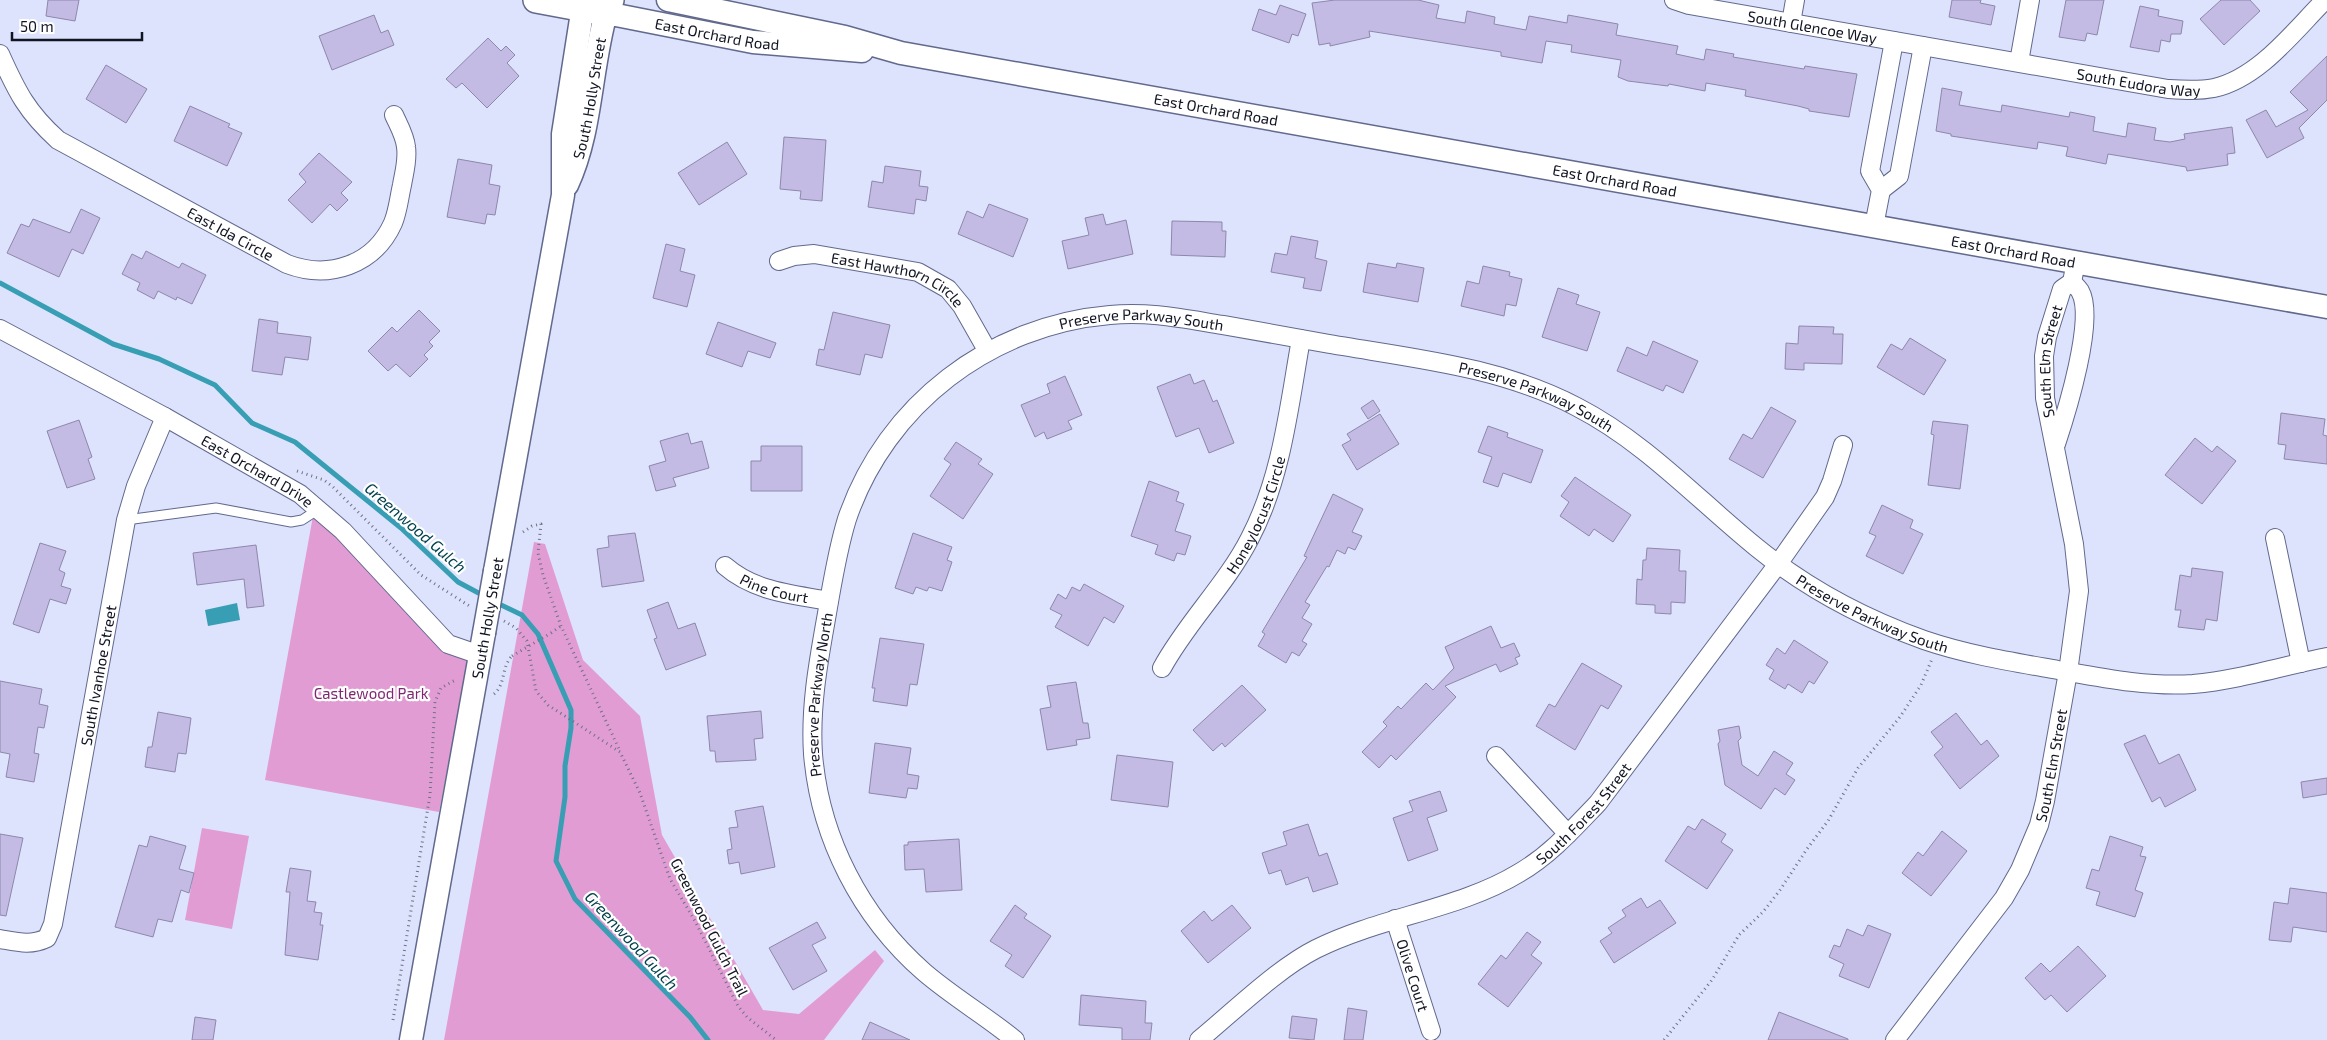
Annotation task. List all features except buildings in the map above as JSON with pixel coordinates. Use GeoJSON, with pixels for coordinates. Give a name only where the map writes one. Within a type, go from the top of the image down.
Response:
{"type":"FeatureCollection","features":[{"type":"Feature","properties":{"kind":"main road","name":"East Orchard Road"},"geometry":{"type":"LineString","coordinates":[[536,0],[596,5]]}},
{"type":"Feature","properties":{"kind":"street","name":"East Orchard Road"},"geometry":{"type":"LineString","coordinates":[[668,0],[845,37],[901,53],[1874,226],[2074,272],[2327,307]]}},
{"type":"Feature","properties":{"kind":"street","name":"South Glencoe Way"},"geometry":{"type":"LineString","coordinates":[[1674,0],[1689,5],[1923,46]]}},
{"type":"Feature","properties":{"kind":"street"},"geometry":{"type":"LineString","coordinates":[[1791,22],[1795,0]]}},
{"type":"Feature","properties":{"kind":"street"},"geometry":{"type":"LineString","coordinates":[[2019,62],[2030,0]]}},
{"type":"Feature","properties":{"kind":"street","name":"South Eudora Way"},"geometry":{"type":"LineString","coordinates":[[1923,46],[2168,89],[2194,90],[2216,88],[2253,69],[2325,0]]}},
{"type":"Feature","properties":{"kind":"street","name":"East Orchard Road"},"geometry":{"type":"LineString","coordinates":[[596,5],[753,42],[825,50],[901,53]]}},
{"type":"Feature","properties":{"kind":"street","name":"South Holly Street"},"geometry":{"type":"LineString","coordinates":[[411,1040],[488,636],[495,571],[563,195],[563,134],[596,5]]}},
{"type":"Feature","properties":{"kind":"street"},"geometry":{"type":"LineString","coordinates":[[1874,226],[1880,190],[1870,171],[1894,41]]}},
{"type":"Feature","properties":{"kind":"street"},"geometry":{"type":"LineString","coordinates":[[1880,190],[1899,176],[1923,46]]}},
{"type":"Feature","properties":{"kind":"street","name":"East Ida Circle"},"geometry":{"type":"LineString","coordinates":[[0,54],[28,110],[58,140],[287,264],[310,271],[346,268],[362,259],[382,241],[392,224],[406,162],[403,134],[394,115]]}},
{"type":"Feature","properties":{"kind":"street","name":"East Hawthorn Circle"},"geometry":{"type":"LineString","coordinates":[[780,261],[794,256],[814,254],[918,272],[948,290],[962,306],[987,350]]}},
{"type":"Feature","properties":{"kind":"street","name":"South Elm Street"},"geometry":{"type":"LineString","coordinates":[[1894,1040],[2004,898],[2020,870],[2039,825],[2043,809],[2077,613],[2079,573],[2045,398],[2044,356],[2047,337],[2062,289],[2074,272]]}},
{"type":"Feature","properties":{"kind":"street","name":"South Elm Street"},"geometry":{"type":"LineString","coordinates":[[2055,447],[2074,384],[2082,334],[2081,293],[2074,272]]}},
{"type":"Feature","properties":{"kind":"street","name":"Preserve Parkway South"},"geometry":{"type":"LineString","coordinates":[[829,601],[840,543],[848,516],[863,483],[883,446],[926,396],[949,376],[987,350],[1037,328],[1074,319],[1134,313],[1161,314],[1486,373],[1546,392],[1576,406],[1624,435],[1654,458],[1778,564],[1852,609],[1898,630],[1938,644],[1999,660],[2144,685],[2188,684],[2327,657]]}},
{"type":"Feature","properties":{"kind":"street","name":"East Orchard Drive"},"geometry":{"type":"LineString","coordinates":[[0,329],[275,478],[319,509],[371,560],[448,644],[488,636]]}},
{"type":"Feature","properties":{"kind":"street","name":"Honeylocust Circle"},"geometry":{"type":"LineString","coordinates":[[1162,668],[1240,556],[1261,514],[1278,466],[1301,339]]}},
{"type":"Feature","properties":{"kind":"street","name":"South Ivanhoe Street"},"geometry":{"type":"LineString","coordinates":[[0,939],[28,944],[38,943],[47,938],[55,915],[126,520],[136,486],[165,417]]}},
{"type":"Feature","properties":{"kind":"street","name":"South Forest Street"},"geometry":{"type":"LineString","coordinates":[[1199,1040],[1286,968],[1314,950],[1347,934],[1482,891],[1518,874],[1538,861],[1568,834],[1598,803],[1778,564],[1824,497],[1832,481],[1843,445]]}},
{"type":"Feature","properties":{"kind":"street"},"geometry":{"type":"LineString","coordinates":[[2274,538],[2301,663]]}},
{"type":"Feature","properties":{"kind":"street","name":"Pine Court"},"geometry":{"type":"LineString","coordinates":[[725,566],[748,583],[764,589],[829,601]]}},
{"type":"Feature","properties":{"kind":"street","name":"Preserve Parkway North"},"geometry":{"type":"LineString","coordinates":[[829,601],[816,676],[812,733],[818,789],[833,844],[864,903],[900,948],[928,975],[1015,1040]]}},
{"type":"Feature","properties":{"kind":"street"},"geometry":{"type":"LineString","coordinates":[[1496,756],[1568,834]]}},
{"type":"Feature","properties":{"kind":"street","name":"Olive Court"},"geometry":{"type":"LineString","coordinates":[[1395,919],[1431,1031]]}},
{"type":"Feature","properties":{"kind":"lane"},"geometry":{"type":"LineString","coordinates":[[126,520],[216,508],[291,522],[302,520],[319,509]]}},
{"type":"Feature","properties":{"kind":"path"},"geometry":{"type":"LineString","coordinates":[[324,480],[421,575],[456,599],[477,610]]}},
{"type":"Feature","properties":{"kind":"path","name":"Greenwood Gulch Trail"},"geometry":{"type":"LineString","coordinates":[[541,524],[538,560],[561,626],[640,793],[670,879],[695,921],[738,1006],[747,1017],[776,1040]]}},
{"type":"Feature","properties":{"kind":"path"},"geometry":{"type":"LineString","coordinates":[[494,694],[500,686],[505,665],[512,656],[561,626]]}},
{"type":"Feature","properties":{"kind":"path"},"geometry":{"type":"LineString","coordinates":[[488,636],[516,628],[527,642],[536,691],[548,705],[620,752]]}},
{"type":"Feature","properties":{"kind":"path"},"geometry":{"type":"LineString","coordinates":[[1664,1040],[1712,980],[1739,935],[1763,912],[1780,890],[1806,848],[1828,821],[1858,768],[1900,717],[1921,685],[1938,644]]}},
{"type":"Feature","properties":{"kind":"path"},"geometry":{"type":"LineString","coordinates":[[392,1021],[430,795],[435,702],[441,688],[456,678]]}},
{"type":"Feature","properties":{"kind":"green space","name":"Castlewood Park"},"geometry":{"type":"Polygon","coordinates":[[[315,505],[470,652],[439,812],[265,780],[315,505]]]}},
{"type":"Feature","properties":{"kind":"green space","name":"Greenwood Gulch"},"geometry":{"type":"Polygon","coordinates":[[[534,542],[545,544],[583,660],[640,716],[662,835],[763,1010],[799,1014],[875,950],[884,961],[824,1040],[444,1040],[534,542]]]}},
{"type":"Feature","properties":{"kind":"green space"},"geometry":{"type":"Polygon","coordinates":[[[202,828],[249,836],[232,929],[185,920],[202,828]]]}},
{"type":"Feature","properties":{"kind":"water"},"geometry":{"type":"Polygon","coordinates":[[[237,603],[240,620],[208,626],[205,610],[237,603]]]}},
{"type":"Feature","properties":{"kind":"waterway","name":"Greenwood Gulch"},"geometry":{"type":"LineString","coordinates":[[0,283],[113,344],[159,359],[215,385],[252,423],[295,442],[401,528],[458,582],[486,597]]}},
{"type":"Feature","properties":{"kind":"waterway","name":"Greenwood Gulch"},"geometry":{"type":"LineString","coordinates":[[495,602],[522,615],[538,634],[571,710],[571,728],[565,766],[565,797],[556,861],[575,899],[690,1017],[708,1040]]}}]}
